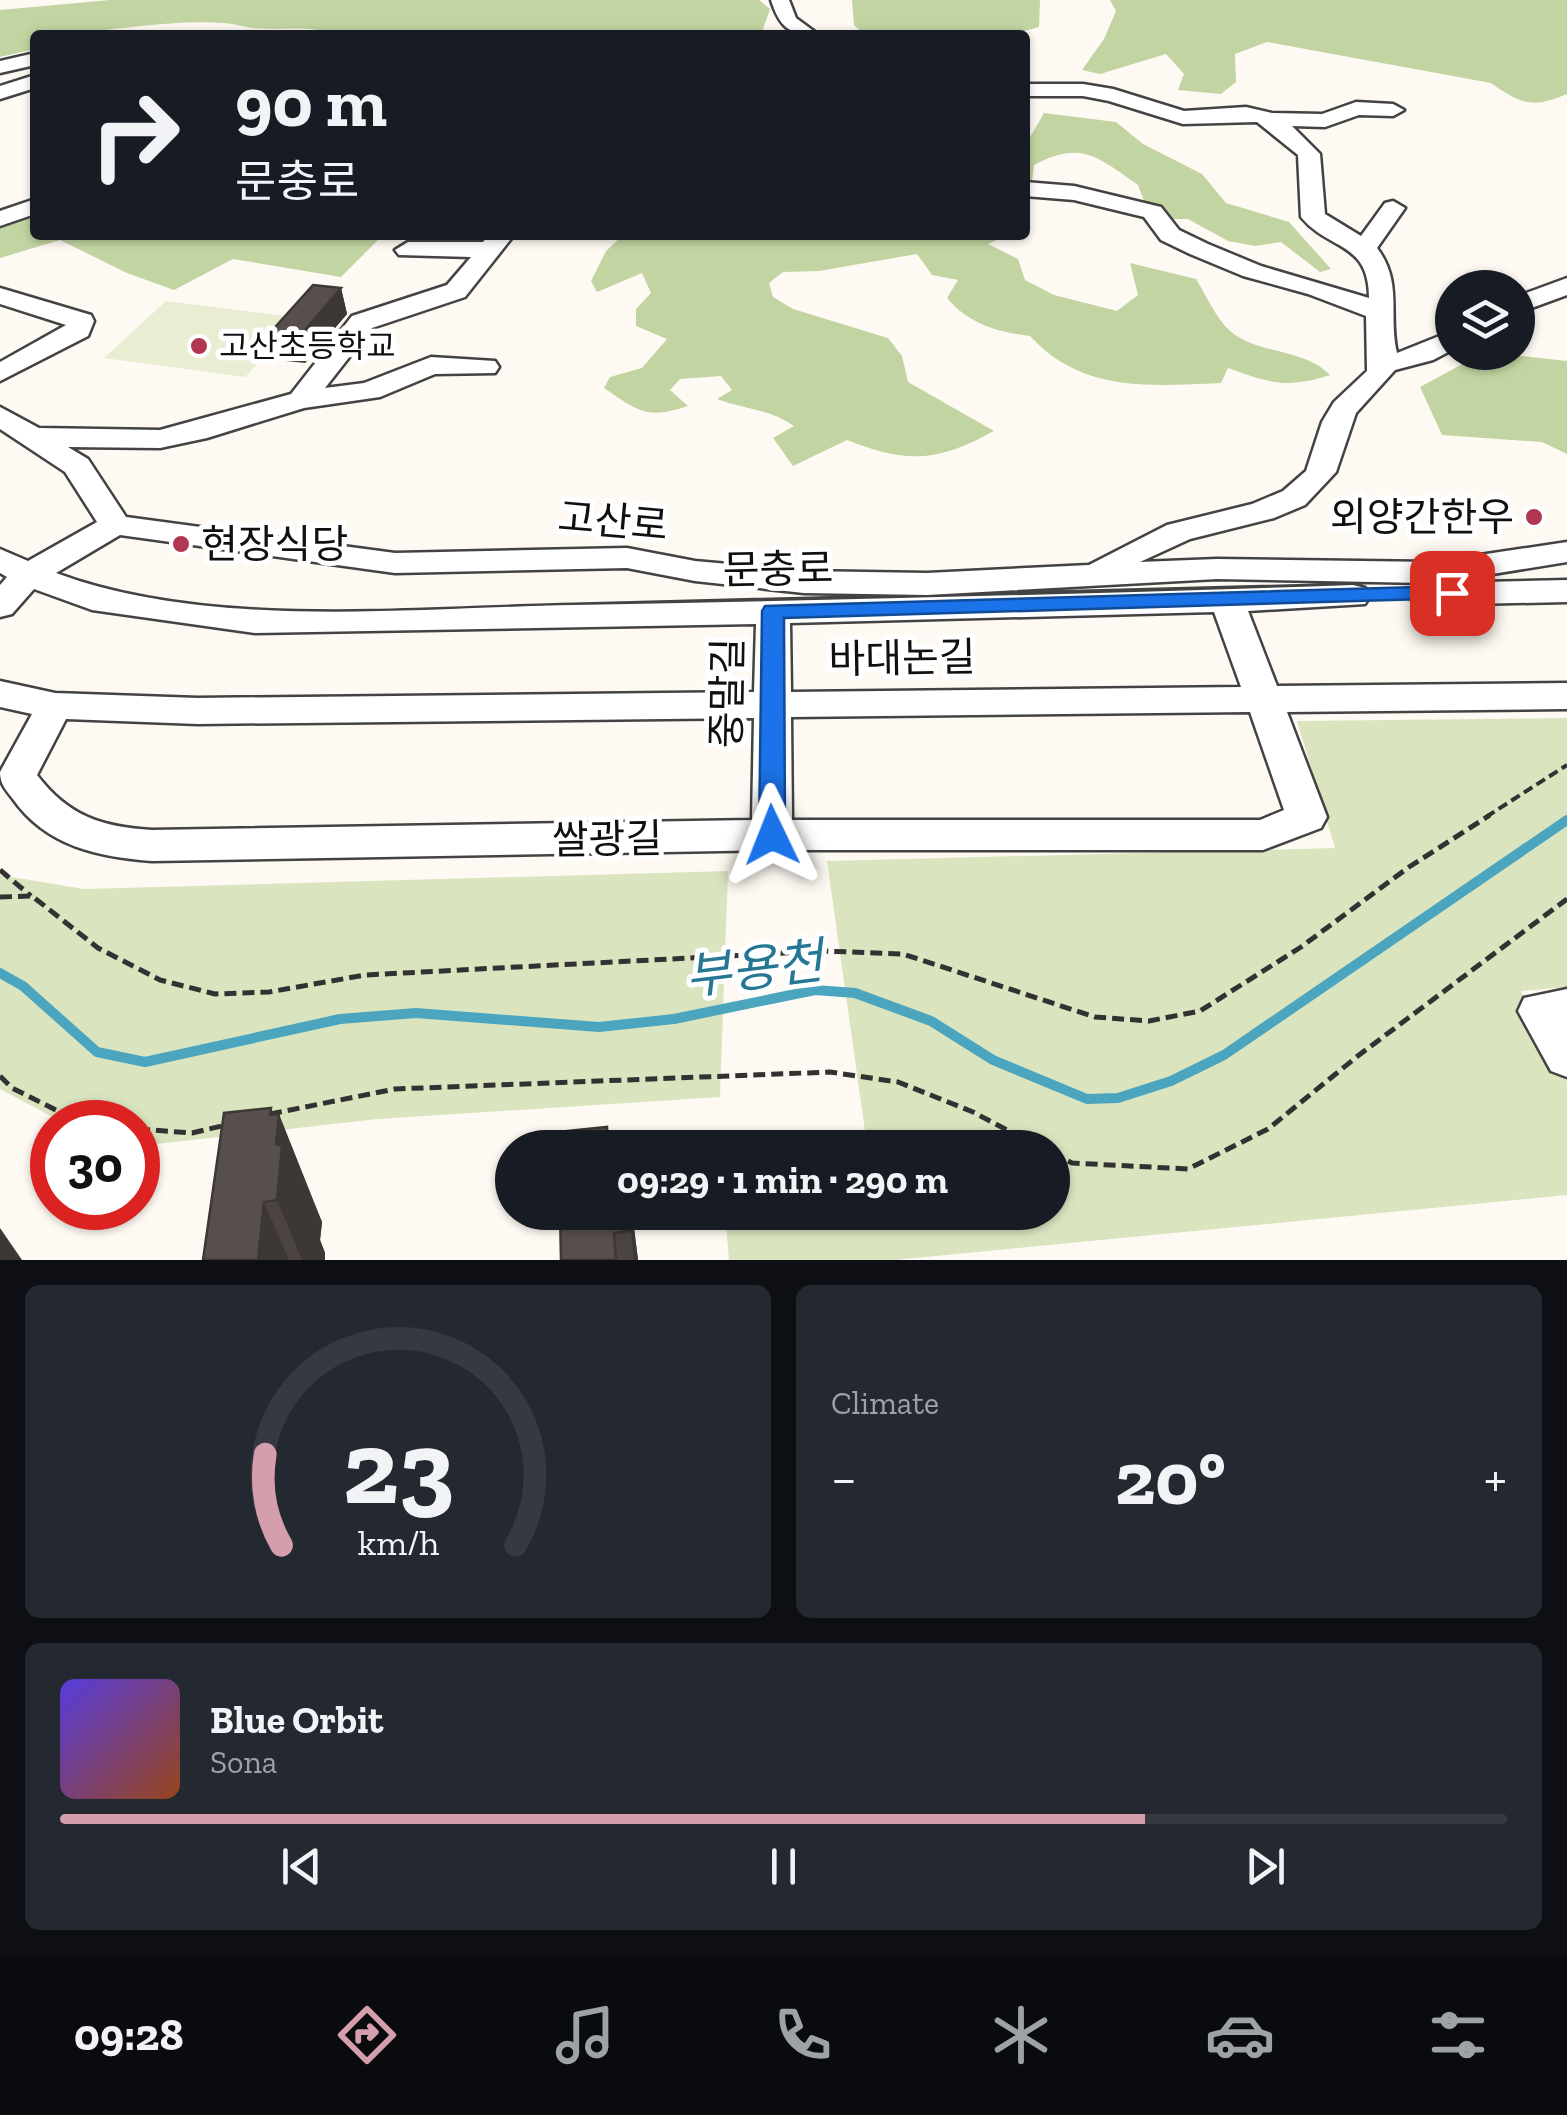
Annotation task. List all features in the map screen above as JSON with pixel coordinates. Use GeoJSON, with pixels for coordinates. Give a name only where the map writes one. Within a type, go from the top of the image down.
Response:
{"type":"FeatureCollection","features":[{"type":"Feature","properties":{"kind":"street"},"geometry":{"type":"LineString","coordinates":[[780,0],[787,21],[801,30]]}},
{"type":"Feature","properties":{"kind":"street"},"geometry":{"type":"LineString","coordinates":[[0,93],[24,71]]}},
{"type":"Feature","properties":{"kind":"street"},"geometry":{"type":"LineString","coordinates":[[1030,90],[1082,90],[1113,95],[1183,118],[1246,113],[1325,121],[1356,108],[1393,110]]}},
{"type":"Feature","properties":{"kind":"street"},"geometry":{"type":"LineString","coordinates":[[1093,575],[1150,542],[1292,499],[1328,464],[1336,422],[1352,397],[1378,376],[1382,366],[1385,358],[1378,332],[1383,293],[1379,272],[1362,245],[1313,217],[1310,154],[1267,118]]}},
{"type":"Feature","properties":{"kind":"street"},"geometry":{"type":"LineString","coordinates":[[1030,190],[1074,194],[1152,212],[1170,235],[1199,249],[1252,271],[1333,293],[1381,312]]}},
{"type":"Feature","properties":{"kind":"street"},"geometry":{"type":"LineString","coordinates":[[0,219],[30,208]]}},
{"type":"Feature","properties":{"kind":"street"},"geometry":{"type":"LineString","coordinates":[[1362,245],[1368,243],[1394,208]]}},
{"type":"Feature","properties":{"kind":"street"},"geometry":{"type":"LineString","coordinates":[[408,250],[498,242]]}},
{"type":"Feature","properties":{"kind":"street"},"geometry":{"type":"LineString","coordinates":[[300,400],[362,322],[456,291],[498,242]]}},
{"type":"Feature","properties":{"kind":"street"},"geometry":{"type":"LineString","coordinates":[[1535,298],[1567,286]]}},
{"type":"Feature","properties":{"kind":"street"},"geometry":{"type":"LineString","coordinates":[[0,296],[81,321],[78,330],[0,372]]}},
{"type":"Feature","properties":{"kind":"street"},"geometry":{"type":"LineString","coordinates":[[1382,366],[1435,348]]}},
{"type":"Feature","properties":{"kind":"street"},"geometry":{"type":"LineString","coordinates":[[32,437],[160,439],[300,400],[370,391],[431,366],[485,367]]}},
{"type":"Feature","properties":{"kind":"street"},"geometry":{"type":"LineString","coordinates":[[0,416],[77,466],[115,525],[14,567],[0,606]]}},
{"type":"Feature","properties":{"kind":"street","name":"고산로"},"geometry":{"type":"LineString","coordinates":[[115,525],[395,563],[627,558],[695,571],[804,582],[927,584],[1217,570],[1433,573],[1567,552]]}},
{"type":"Feature","properties":{"kind":"street","name":"문충로"},"geometry":{"type":"LineString","coordinates":[[14,567],[92,600],[255,622],[1567,590]]}},
{"type":"Feature","properties":{"kind":"street","name":"쌀광길"},"geometry":{"type":"LineString","coordinates":[[55,706],[17,776],[34,803],[103,844],[178,848],[772,835],[1263,836],[1308,816],[1226,600]]}},
{"type":"Feature","properties":{"kind":"street","name":"중말길"},"geometry":{"type":"LineString","coordinates":[[772,835],[773,611]]}},
{"type":"Feature","properties":{"kind":"street","name":"바대논길"},"geometry":{"type":"LineString","coordinates":[[0,694],[55,706],[198,711],[1567,696]]}},
{"type":"Feature","properties":{"kind":"street"},"geometry":{"type":"LineString","coordinates":[[1567,1008],[1540,1010],[1567,1057]]}},
{"type":"Feature","properties":{"kind":"path"},"geometry":{"type":"LineString","coordinates":[[0,870],[113,956],[160,980],[215,994],[269,992],[364,975],[823,951],[903,954],[1096,1018],[1149,1021],[1200,1011],[1301,947],[1408,867],[1567,765]]}},
{"type":"Feature","properties":{"kind":"path"},"geometry":{"type":"LineString","coordinates":[[0,898],[32,896]]}},
{"type":"Feature","properties":{"kind":"path"},"geometry":{"type":"LineString","coordinates":[[1070,1163],[1188,1169],[1268,1129],[1359,1055],[1567,900]]}},
{"type":"Feature","properties":{"kind":"path"},"geometry":{"type":"LineString","coordinates":[[262,1116],[395,1090],[830,1072],[898,1082],[1007,1130]]}},
{"type":"Feature","properties":{"kind":"path"},"geometry":{"type":"LineString","coordinates":[[0,1076],[12,1088],[36,1100]]}},
{"type":"Feature","properties":{"kind":"path"},"geometry":{"type":"LineString","coordinates":[[160,1131],[192,1134],[227,1125]]}},
{"type":"Feature","properties":{"kind":"green space"},"geometry":{"type":"Polygon","coordinates":[[[110,0],[759,0],[770,9],[763,30],[312,30],[199,22],[108,30],[30,30],[30,50],[0,57],[0,10],[110,0]]]}},
{"type":"Feature","properties":{"kind":"green space"},"geometry":{"type":"Polygon","coordinates":[[[852,0],[1040,0],[1039,27],[1028,30],[860,30],[854,25],[852,0]]]}},
{"type":"Feature","properties":{"kind":"green space"},"geometry":{"type":"Polygon","coordinates":[[[1110,0],[1567,0],[1567,94],[1545,102],[1527,102],[1491,83],[1267,42],[1235,54],[1236,82],[1221,94],[1178,90],[1184,74],[1166,54],[1100,74],[1082,70],[1104,39],[1116,11],[1110,0]]]}},
{"type":"Feature","properties":{"kind":"green space"},"geometry":{"type":"Polygon","coordinates":[[[1044,113],[1116,122],[1143,144],[1202,174],[1226,203],[1289,222],[1331,269],[1320,272],[1281,242],[1255,246],[1228,241],[1188,219],[1167,219],[1125,208],[1144,201],[1138,185],[1089,155],[1065,154],[1034,165],[1030,181],[1030,137],[1044,113]]]}},
{"type":"Feature","properties":{"kind":"green space"},"geometry":{"type":"Polygon","coordinates":[[[30,212],[30,240],[60,240],[0,258],[0,225],[30,212]]]}},
{"type":"Feature","properties":{"kind":"green space"},"geometry":{"type":"Polygon","coordinates":[[[60,240],[378,240],[341,277],[233,259],[174,290],[127,273],[60,240]]]}},
{"type":"Feature","properties":{"kind":"green space"},"geometry":{"type":"Polygon","coordinates":[[[618,240],[997,240],[988,244],[1018,259],[1025,280],[1054,295],[1117,311],[1138,295],[1130,263],[1196,279],[1221,321],[1236,336],[1306,359],[1330,375],[1302,382],[1278,382],[1228,368],[1221,383],[1118,382],[1072,368],[1030,336],[974,320],[947,298],[958,280],[932,275],[917,254],[819,271],[783,272],[769,283],[773,297],[793,309],[888,338],[902,356],[908,382],[994,431],[956,449],[922,456],[888,453],[847,440],[793,466],[773,438],[794,426],[766,412],[717,399],[732,390],[721,376],[680,379],[670,390],[688,406],[662,412],[643,411],[604,388],[610,377],[642,368],[667,339],[636,326],[636,309],[651,293],[642,273],[597,292],[591,281],[606,251],[618,240]]]}},
{"type":"Feature","properties":{"kind":"green space"},"geometry":{"type":"Polygon","coordinates":[[[166,301],[301,318],[245,377],[104,358],[166,301]]]}},
{"type":"Feature","properties":{"kind":"green space"},"geometry":{"type":"Polygon","coordinates":[[[1535,357],[1567,361],[1567,454],[1542,442],[1442,435],[1420,387],[1452,370],[1535,370],[1535,357]]]}},
{"type":"Feature","properties":{"kind":"green space"},"geometry":{"type":"Polygon","coordinates":[[[1567,718],[1567,987],[1521,991],[1567,1082],[1567,1195],[895,1260],[729,1260],[726,1230],[1070,1230],[1070,1130],[865,1130],[827,861],[1335,848],[1297,721],[1567,718]]]}},
{"type":"Feature","properties":{"kind":"green space"},"geometry":{"type":"Polygon","coordinates":[[[728,871],[720,1097],[378,1119],[160,1144],[160,1100],[30,1100],[30,1105],[0,1089],[0,875],[84,889],[728,871]]]}},
{"type":"Feature","properties":{"kind":"building"},"geometry":{"type":"Polygon","coordinates":[[[313,285],[341,288],[299,337],[269,334],[313,285]]]}},
{"type":"Feature","properties":{"kind":"building"},"geometry":{"type":"Polygon","coordinates":[[[271,1108],[270,1115],[279,1114],[276,1144],[282,1146],[277,1200],[264,1202],[258,1260],[203,1260],[224,1113],[271,1108]]]}},
{"type":"Feature","properties":{"kind":"building"},"geometry":{"type":"Polygon","coordinates":[[[560,1230],[630,1230],[614,1233],[616,1260],[561,1260],[560,1230]]]}},
{"type":"Feature","properties":{"kind":"waterway","name":"부용천"},"geometry":{"type":"LineString","coordinates":[[0,973],[23,986],[97,1052],[145,1062],[340,1019],[416,1013],[599,1027],[674,1019],[815,990],[855,993],[931,1021],[993,1060],[1087,1099],[1118,1098],[1171,1081],[1224,1055],[1567,820]]}},
{"type":"Feature","properties":{"kind":"place","name":"고산초등학교"},"geometry":{"type":"Point","coordinates":[199,346]}},
{"type":"Feature","properties":{"kind":"place","name":"외양간한우"},"geometry":{"type":"Point","coordinates":[1534,517]}},
{"type":"Feature","properties":{"kind":"place","name":"현장식당"},"geometry":{"type":"Point","coordinates":[181,544]}},
{"type":"Feature","properties":{"kind":"route"},"geometry":{"type":"LineString","coordinates":[[772,835],[773,611],[1452,593]]}}]}
